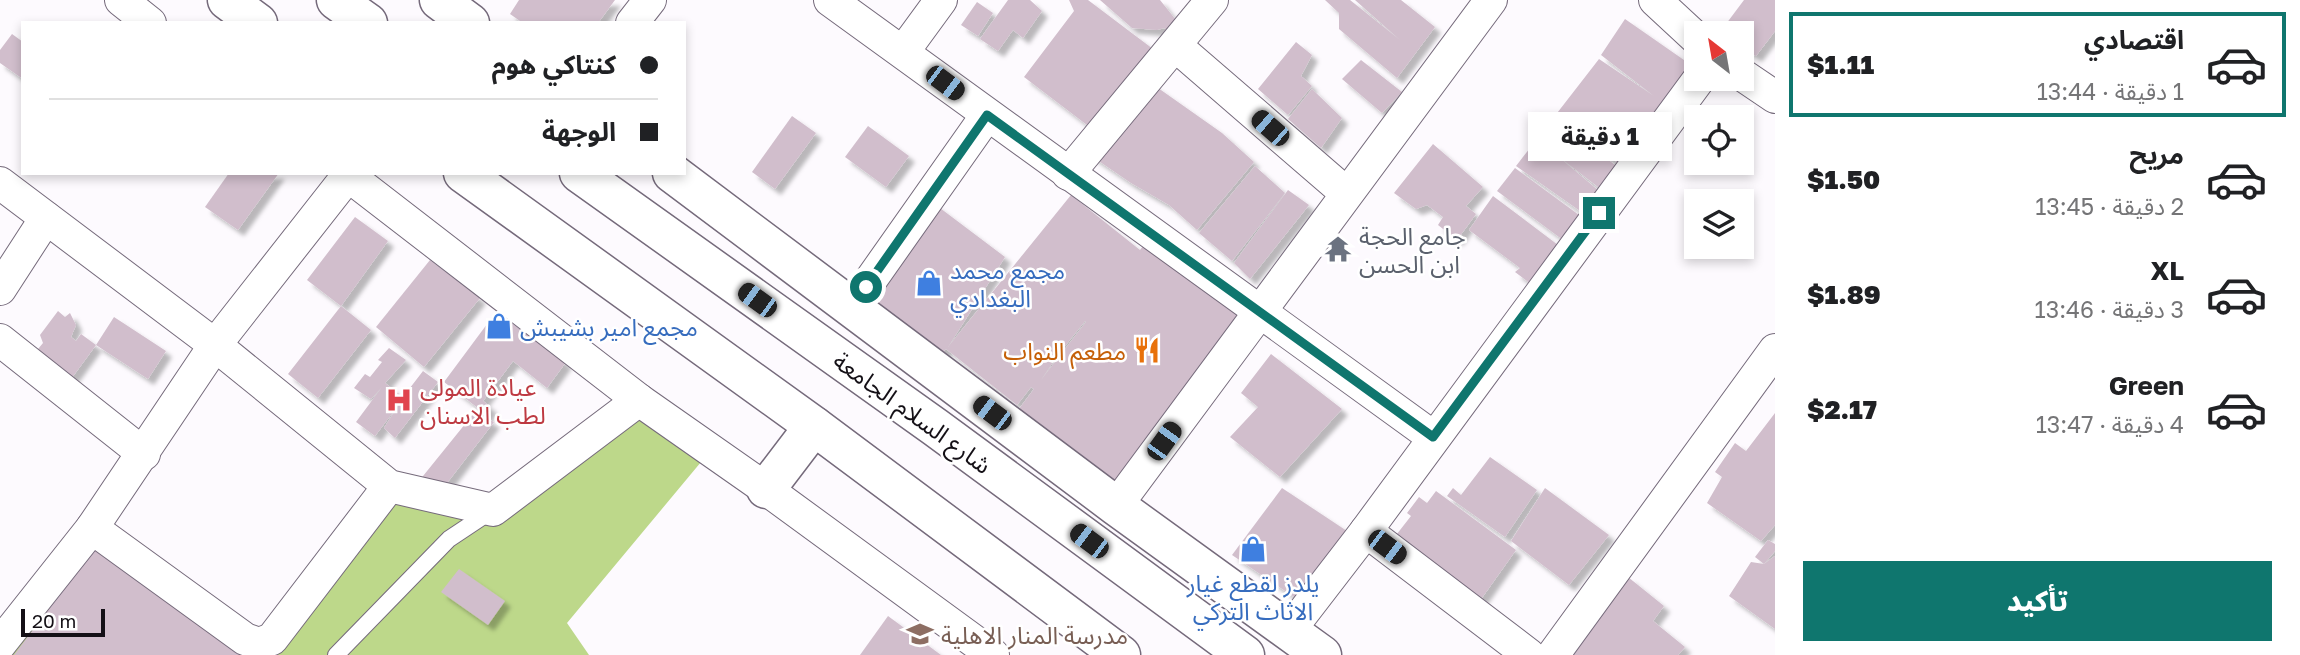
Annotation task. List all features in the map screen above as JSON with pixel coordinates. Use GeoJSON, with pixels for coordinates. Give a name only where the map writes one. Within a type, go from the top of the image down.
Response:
{"type":"FeatureCollection","features":[{"type":"Feature","properties":{"kind":"main road"},"geometry":{"type":"LineString","coordinates":[[227,0],[255,21]]}},
{"type":"Feature","properties":{"kind":"main road"},"geometry":{"type":"LineString","coordinates":[[336,0],[365,21]]}},
{"type":"Feature","properties":{"kind":"main road"},"geometry":{"type":"LineString","coordinates":[[439,0],[467,21]]}},
{"type":"Feature","properties":{"kind":"main road"},"geometry":{"type":"LineString","coordinates":[[466,175],[814,426],[1121,655]]}},
{"type":"Feature","properties":{"kind":"main road","name":"شارع السلام الجامعة"},"geometry":{"type":"LineString","coordinates":[[582,175],[935,427],[1245,655]]}},
{"type":"Feature","properties":{"kind":"main road"},"geometry":{"type":"LineString","coordinates":[[675,175],[1116,506],[1322,655]]}},
{"type":"Feature","properties":{"kind":"main road"},"geometry":{"type":"LineString","coordinates":[[935,427],[962,390]]}},
{"type":"Feature","properties":{"kind":"main road"},"geometry":{"type":"LineString","coordinates":[[766,489],[814,426]]}},
{"type":"Feature","properties":{"kind":"street"},"geometry":{"type":"LineString","coordinates":[[121,0],[147,21]]}},
{"type":"Feature","properties":{"kind":"street"},"geometry":{"type":"LineString","coordinates":[[634,21],[650,0]]}},
{"type":"Feature","properties":{"kind":"street"},"geometry":{"type":"LineString","coordinates":[[830,0],[1433,437]]}},
{"type":"Feature","properties":{"kind":"street"},"geometry":{"type":"LineString","coordinates":[[902,52],[941,0]]}},
{"type":"Feature","properties":{"kind":"street"},"geometry":{"type":"LineString","coordinates":[[1068,174],[1212,0]]}},
{"type":"Feature","properties":{"kind":"street"},"geometry":{"type":"LineString","coordinates":[[1116,506],[1491,0]]}},
{"type":"Feature","properties":{"kind":"street"},"geometry":{"type":"LineString","coordinates":[[1655,0],[1684,27]]}},
{"type":"Feature","properties":{"kind":"street"},"geometry":{"type":"LineString","coordinates":[[1176,46],[1346,193]]}},
{"type":"Feature","properties":{"kind":"street"},"geometry":{"type":"LineString","coordinates":[[1754,83],[1775,97]]}},
{"type":"Feature","properties":{"kind":"street"},"geometry":{"type":"LineString","coordinates":[[1289,631],[1366,531],[1690,91]]}},
{"type":"Feature","properties":{"kind":"street"},"geometry":{"type":"LineString","coordinates":[[851,308],[987,115]]}},
{"type":"Feature","properties":{"kind":"street"},"geometry":{"type":"LineString","coordinates":[[0,644],[92,528],[215,345],[346,175]]}},
{"type":"Feature","properties":{"kind":"street"},"geometry":{"type":"LineString","coordinates":[[348,175],[639,400],[993,655]]}},
{"type":"Feature","properties":{"kind":"street"},"geometry":{"type":"LineString","coordinates":[[0,183],[215,345],[389,486],[493,510],[639,400]]}},
{"type":"Feature","properties":{"kind":"street"},"geometry":{"type":"LineString","coordinates":[[0,289],[46,218]]}},
{"type":"Feature","properties":{"kind":"street"},"geometry":{"type":"LineString","coordinates":[[0,340],[144,454]]}},
{"type":"Feature","properties":{"kind":"street"},"geometry":{"type":"LineString","coordinates":[[1553,655],[1775,350]]}},
{"type":"Feature","properties":{"kind":"street"},"geometry":{"type":"LineString","coordinates":[[92,528],[245,639],[259,644],[272,639],[389,486]]}},
{"type":"Feature","properties":{"kind":"street"},"geometry":{"type":"LineString","coordinates":[[1366,531],[1530,655]]}},
{"type":"Feature","properties":{"kind":"lane"},"geometry":{"type":"LineString","coordinates":[[336,655],[449,539],[493,510]]}},
{"type":"Feature","properties":{"kind":"green space"},"geometry":{"type":"Polygon","coordinates":[[[639,400],[711,450],[567,623],[589,655],[0,655],[92,528],[251,641],[389,486],[493,510],[639,400]]]}},
{"type":"Feature","properties":{"kind":"building"},"geometry":{"type":"Polygon","coordinates":[[[519,0],[615,0],[599,21],[520,21],[510,14],[519,0]]]}},
{"type":"Feature","properties":{"kind":"building"},"geometry":{"type":"Polygon","coordinates":[[[1008,0],[1030,0],[1042,11],[1023,38],[1013,30],[998,51],[980,39],[1008,0]]]}},
{"type":"Feature","properties":{"kind":"building"},"geometry":{"type":"Polygon","coordinates":[[[1069,0],[1088,0],[1153,49],[1091,128],[1024,77],[1074,11],[1069,0]]]}},
{"type":"Feature","properties":{"kind":"building"},"geometry":{"type":"Polygon","coordinates":[[[1100,0],[1160,0],[1176,20],[1169,31],[1164,28],[1132,28],[1100,0]]]}},
{"type":"Feature","properties":{"kind":"building"},"geometry":{"type":"Polygon","coordinates":[[[1325,0],[1350,0],[1400,40],[1355,0],[1401,0],[1435,27],[1397,78],[1339,29],[1339,13],[1325,0]]]}},
{"type":"Feature","properties":{"kind":"building"},"geometry":{"type":"Polygon","coordinates":[[[1744,0],[1775,0],[1775,31],[1756,56],[1754,21],[1728,21],[1744,0]]]}},
{"type":"Feature","properties":{"kind":"building"},"geometry":{"type":"Polygon","coordinates":[[[977,2],[993,13],[978,36],[961,25],[977,2]]]}},
{"type":"Feature","properties":{"kind":"building"},"geometry":{"type":"Polygon","coordinates":[[[1625,19],[1684,60],[1684,80],[1618,163],[1569,130],[1619,168],[1602,190],[1554,153],[1599,191],[1583,213],[1516,166],[1599,59],[1654,96],[1601,55],[1625,19]]]}},
{"type":"Feature","properties":{"kind":"building"},"geometry":{"type":"Polygon","coordinates":[[[12,34],[21,41],[21,78],[0,63],[0,50],[12,34]]]}},
{"type":"Feature","properties":{"kind":"building"},"geometry":{"type":"Polygon","coordinates":[[[1296,42],[1312,55],[1301,76],[1312,86],[1288,115],[1258,89],[1296,42]]]}},
{"type":"Feature","properties":{"kind":"building"},"geometry":{"type":"Polygon","coordinates":[[[1361,60],[1402,92],[1382,113],[1342,79],[1361,60]]]}},
{"type":"Feature","properties":{"kind":"building"},"geometry":{"type":"Polygon","coordinates":[[[1151,83],[1222,133],[1254,162],[1197,230],[1169,205],[1090,155],[1151,83]]]}},
{"type":"Feature","properties":{"kind":"building"},"geometry":{"type":"Polygon","coordinates":[[[1312,89],[1342,118],[1321,148],[1288,119],[1312,89]]]}},
{"type":"Feature","properties":{"kind":"building"},"geometry":{"type":"Polygon","coordinates":[[[792,116],[816,133],[775,189],[752,172],[792,116]]]}},
{"type":"Feature","properties":{"kind":"building"},"geometry":{"type":"Polygon","coordinates":[[[868,126],[909,156],[886,187],[845,157],[868,126]]]}},
{"type":"Feature","properties":{"kind":"building"},"geometry":{"type":"Polygon","coordinates":[[[1433,144],[1483,187],[1466,206],[1476,214],[1457,240],[1438,225],[1443,217],[1427,205],[1416,209],[1394,193],[1433,144]]]}},
{"type":"Feature","properties":{"kind":"building"},"geometry":{"type":"Polygon","coordinates":[[[1255,166],[1285,193],[1232,261],[1199,233],[1255,166]]]}},
{"type":"Feature","properties":{"kind":"building"},"geometry":{"type":"Polygon","coordinates":[[[1515,168],[1579,215],[1563,240],[1497,191],[1515,168]]]}},
{"type":"Feature","properties":{"kind":"building"},"geometry":{"type":"Polygon","coordinates":[[[228,175],[278,175],[238,230],[205,207],[228,175]]]}},
{"type":"Feature","properties":{"kind":"building"},"geometry":{"type":"Polygon","coordinates":[[[1288,190],[1309,205],[1250,279],[1234,263],[1288,190]]]}},
{"type":"Feature","properties":{"kind":"building"},"geometry":{"type":"Polygon","coordinates":[[[1071,195],[1140,250],[1153,233],[1259,311],[1116,506],[1007,425],[1034,389],[1031,387],[1017,405],[946,349],[929,366],[851,308],[928,199],[1005,257],[948,347],[1071,195]],[[1086,322],[1057,356],[1041,380],[1086,322]]]}},
{"type":"Feature","properties":{"kind":"building"},"geometry":{"type":"Polygon","coordinates":[[[1493,196],[1562,248],[1535,287],[1515,272],[1520,268],[1469,230],[1493,196]]]}},
{"type":"Feature","properties":{"kind":"building"},"geometry":{"type":"Polygon","coordinates":[[[355,217],[388,241],[341,306],[307,280],[355,217]]]}},
{"type":"Feature","properties":{"kind":"building"},"geometry":{"type":"Polygon","coordinates":[[[430,260],[480,298],[424,367],[376,327],[430,260]]]}},
{"type":"Feature","properties":{"kind":"building"},"geometry":{"type":"Polygon","coordinates":[[[341,306],[371,330],[318,398],[288,374],[341,306]]]}},
{"type":"Feature","properties":{"kind":"building"},"geometry":{"type":"Polygon","coordinates":[[[58,311],[65,317],[70,313],[76,325],[71,337],[76,341],[81,334],[96,345],[71,379],[38,349],[43,343],[40,335],[58,311]]]}},
{"type":"Feature","properties":{"kind":"building"},"geometry":{"type":"Polygon","coordinates":[[[496,312],[566,362],[547,388],[513,361],[483,401],[491,407],[486,418],[494,422],[437,496],[419,481],[478,408],[444,382],[496,312]]]}},
{"type":"Feature","properties":{"kind":"building"},"geometry":{"type":"Polygon","coordinates":[[[114,317],[166,351],[148,379],[96,345],[114,317]]]}},
{"type":"Feature","properties":{"kind":"building"},"geometry":{"type":"Polygon","coordinates":[[[389,348],[406,360],[385,383],[403,397],[423,371],[438,382],[395,438],[384,428],[400,403],[375,436],[356,422],[382,387],[371,399],[354,388],[365,374],[370,377],[382,362],[378,360],[389,348]]]}},
{"type":"Feature","properties":{"kind":"building"},"geometry":{"type":"Polygon","coordinates":[[[1271,354],[1342,409],[1280,477],[1230,437],[1258,407],[1241,393],[1271,354]]]}},
{"type":"Feature","properties":{"kind":"building"},"geometry":{"type":"Polygon","coordinates":[[[1775,413],[1775,525],[1761,541],[1707,503],[1722,477],[1715,472],[1735,443],[1746,451],[1775,413]]]}},
{"type":"Feature","properties":{"kind":"building"},"geometry":{"type":"Polygon","coordinates":[[[1490,457],[1537,490],[1505,537],[1447,496],[1453,488],[1461,495],[1490,457]]]}},
{"type":"Feature","properties":{"kind":"building"},"geometry":{"type":"Polygon","coordinates":[[[1282,488],[1353,535],[1303,603],[1232,555],[1282,488]]]}},
{"type":"Feature","properties":{"kind":"building"},"geometry":{"type":"Polygon","coordinates":[[[1545,488],[1609,535],[1569,585],[1511,541],[1545,488]]]}},
{"type":"Feature","properties":{"kind":"building"},"geometry":{"type":"Polygon","coordinates":[[[1436,491],[1516,550],[1479,602],[1393,539],[1411,516],[1407,513],[1419,497],[1427,503],[1436,491]]]}},
{"type":"Feature","properties":{"kind":"building"},"geometry":{"type":"Polygon","coordinates":[[[1768,540],[1775,544],[1775,551],[1764,564],[1755,557],[1768,540]]]}},
{"type":"Feature","properties":{"kind":"building"},"geometry":{"type":"Polygon","coordinates":[[[94,549],[243,655],[14,655],[94,549]]]}},
{"type":"Feature","properties":{"kind":"building"},"geometry":{"type":"Polygon","coordinates":[[[1775,556],[1775,629],[1729,596],[1751,562],[1764,564],[1775,556]]]}},
{"type":"Feature","properties":{"kind":"building"},"geometry":{"type":"Polygon","coordinates":[[[459,569],[505,601],[488,625],[441,592],[459,569]]]}},
{"type":"Feature","properties":{"kind":"building"},"geometry":{"type":"Polygon","coordinates":[[[1628,577],[1664,606],[1653,621],[1685,647],[1678,655],[1567,655],[1628,577]]]}},
{"type":"Feature","properties":{"kind":"building"},"geometry":{"type":"Polygon","coordinates":[[[888,616],[941,655],[860,655],[888,616]]]}},
{"type":"Feature","properties":{"kind":"place","name":"جامع الحجة ابن الحسن"},"geometry":{"type":"Point","coordinates":[1338,249]}},
{"type":"Feature","properties":{"kind":"place","name":"مجمع محمد البغدادي"},"geometry":{"type":"Point","coordinates":[929,283]}},
{"type":"Feature","properties":{"kind":"place","name":"مجمع امير بشيبش"},"geometry":{"type":"Point","coordinates":[499,326]}},
{"type":"Feature","properties":{"kind":"place","name":"مطعم النواب"},"geometry":{"type":"Point","coordinates":[1147,350]}},
{"type":"Feature","properties":{"kind":"place","name":"عيادة المولى لطب الاسنان"},"geometry":{"type":"Point","coordinates":[399,400]}},
{"type":"Feature","properties":{"kind":"place","name":"يلدز لقطع غيار الاثاث التركي"},"geometry":{"type":"Point","coordinates":[1253,549]}},
{"type":"Feature","properties":{"kind":"place","name":"مدرسة المنار الاهلية"},"geometry":{"type":"Point","coordinates":[920,634]}},
{"type":"Feature","properties":{"kind":"route"},"geometry":{"type":"LineString","coordinates":[[866,287],[987,115],[1433,437],[1599,213]]}}]}
